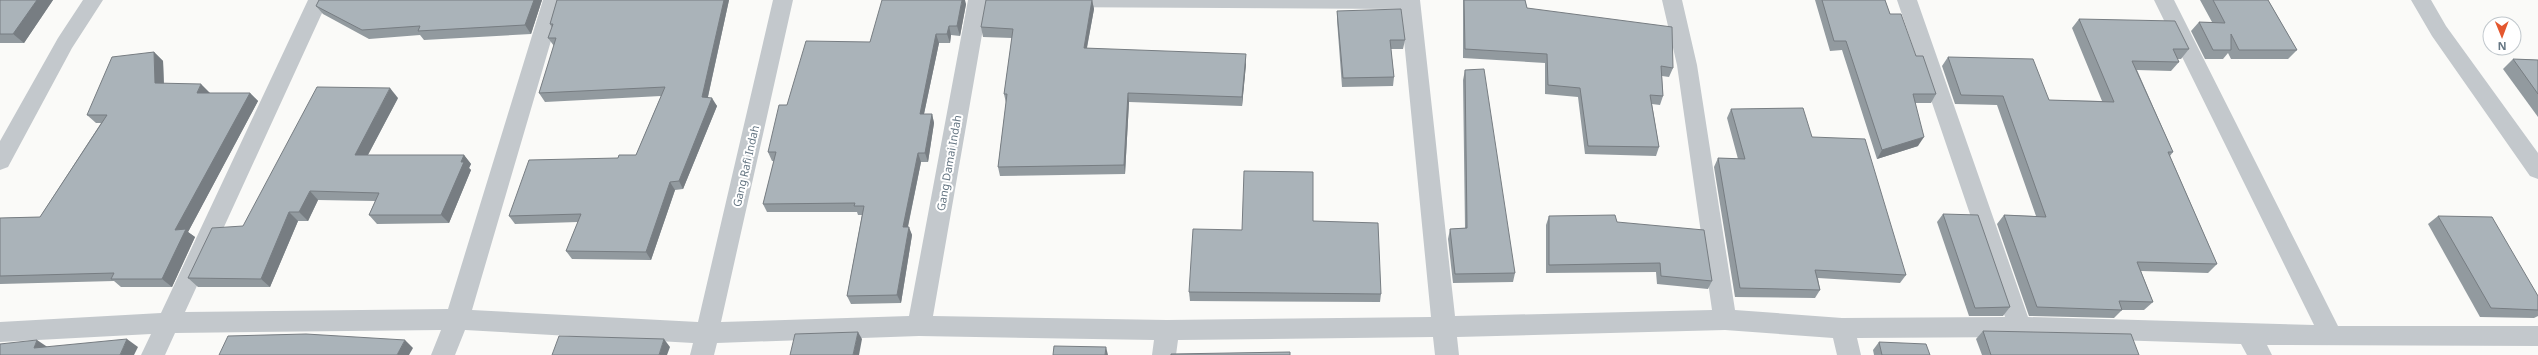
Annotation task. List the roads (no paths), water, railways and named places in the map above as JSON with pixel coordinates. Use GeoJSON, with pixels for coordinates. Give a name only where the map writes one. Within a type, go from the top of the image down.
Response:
{"type":"FeatureCollection","features":[{"type":"Feature","properties":{"kind":"street"},"geometry":{"type":"LineString","coordinates":[[0,161],[65,43],[93,0]]}},
{"type":"Feature","properties":{"kind":"street"},"geometry":{"type":"LineString","coordinates":[[153,355],[318,0]]}},
{"type":"Feature","properties":{"kind":"street"},"geometry":{"type":"LineString","coordinates":[[443,355],[456,319],[554,0]]}},
{"type":"Feature","properties":{"kind":"street","name":"Gang Rafi Indah"},"geometry":{"type":"LineString","coordinates":[[702,355],[709,333],[783,0]]}},
{"type":"Feature","properties":{"kind":"street","name":"Gang Damai Indah"},"geometry":{"type":"LineString","coordinates":[[919,326],[978,0]]}},
{"type":"Feature","properties":{"kind":"street"},"geometry":{"type":"LineString","coordinates":[[1038,0],[1410,1],[1447,355]]}},
{"type":"Feature","properties":{"kind":"street"},"geometry":{"type":"LineString","coordinates":[[1672,0],[1687,66],[1726,320]]}},
{"type":"Feature","properties":{"kind":"street"},"geometry":{"type":"LineString","coordinates":[[1907,0],[2020,327]]}},
{"type":"Feature","properties":{"kind":"street"},"geometry":{"type":"LineString","coordinates":[[2164,0],[2331,336]]}},
{"type":"Feature","properties":{"kind":"street"},"geometry":{"type":"LineString","coordinates":[[2420,0],[2439,31],[2538,170]]}},
{"type":"Feature","properties":{"kind":"street"},"geometry":{"type":"LineString","coordinates":[[0,332],[167,323],[456,319],[709,333],[919,326],[1167,330],[1445,327],[1726,320],[1842,328],[2020,327],[2331,336],[2538,336]]}},
{"type":"Feature","properties":{"kind":"street"},"geometry":{"type":"LineString","coordinates":[[1842,328],[1849,355]]}},
{"type":"Feature","properties":{"kind":"street"},"geometry":{"type":"LineString","coordinates":[[1164,355],[1167,330]]}},
{"type":"Feature","properties":{"kind":"street"},"geometry":{"type":"LineString","coordinates":[[2248,333],[2260,355]]}}]}
